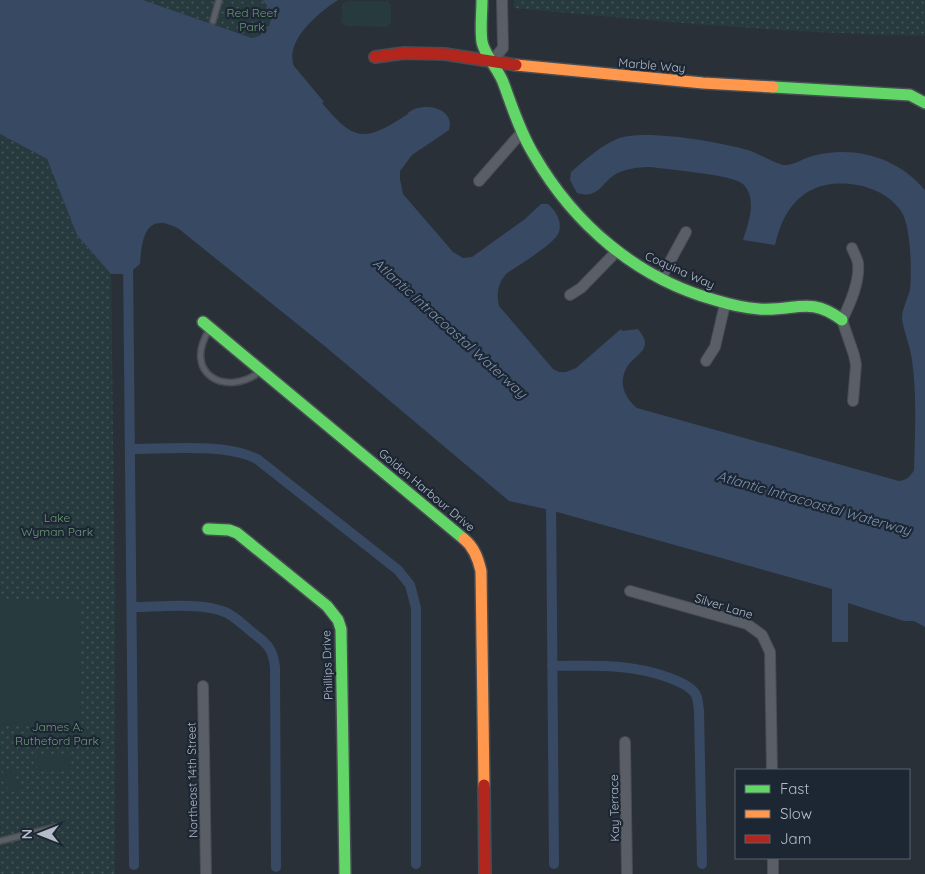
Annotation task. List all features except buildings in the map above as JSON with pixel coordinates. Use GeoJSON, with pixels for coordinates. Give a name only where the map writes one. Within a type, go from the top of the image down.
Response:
{"type":"FeatureCollection","features":[{"type":"Feature","properties":{"kind":"street","name":"Coquina Way"},"geometry":{"type":"LineString","coordinates":[[482,0],[482,43],[502,80],[532,154],[561,197],[597,236],[635,265],[696,294],[726,304],[758,309],[816,306],[842,320]]}},
{"type":"Feature","properties":{"kind":"street"},"geometry":{"type":"LineString","coordinates":[[492,61],[503,48],[502,0]]}},
{"type":"Feature","properties":{"kind":"street","name":"Marble Way"},"geometry":{"type":"LineString","coordinates":[[375,57],[424,52],[588,73],[693,82],[895,93],[910,95],[925,103]]}},
{"type":"Feature","properties":{"kind":"street"},"geometry":{"type":"LineString","coordinates":[[479,181],[522,132]]}},
{"type":"Feature","properties":{"kind":"street"},"geometry":{"type":"LineString","coordinates":[[661,278],[686,232]]}},
{"type":"Feature","properties":{"kind":"street"},"geometry":{"type":"LineString","coordinates":[[852,248],[858,262],[857,277],[850,302],[842,320],[856,365],[853,401]]}},
{"type":"Feature","properties":{"kind":"street"},"geometry":{"type":"LineString","coordinates":[[570,295],[581,288],[617,251]]}},
{"type":"Feature","properties":{"kind":"street"},"geometry":{"type":"LineString","coordinates":[[706,361],[715,347],[726,304]]}},
{"type":"Feature","properties":{"kind":"street","name":"Golden Harbour Drive"},"geometry":{"type":"LineString","coordinates":[[206,325],[471,545],[476,553],[480,571],[485,874]]}},
{"type":"Feature","properties":{"kind":"street","name":"Phillips Drive"},"geometry":{"type":"LineString","coordinates":[[208,529],[229,530],[237,533],[327,606],[338,620],[341,629],[345,874]]}},
{"type":"Feature","properties":{"kind":"street","name":"Silver Lane"},"geometry":{"type":"LineString","coordinates":[[630,592],[747,624],[762,635],[770,652],[771,661],[772,769]]}},
{"type":"Feature","properties":{"kind":"street","name":"Northeast 14th Street"},"geometry":{"type":"LineString","coordinates":[[204,686],[206,874]]}},
{"type":"Feature","properties":{"kind":"street","name":"Kay Terrace"},"geometry":{"type":"LineString","coordinates":[[625,742],[627,874]]}},
{"type":"Feature","properties":{"kind":"street"},"geometry":{"type":"LineString","coordinates":[[773,859],[773,874]]}},
{"type":"Feature","properties":{"kind":"lane"},"geometry":{"type":"LineString","coordinates":[[213,21],[218,0]]}},
{"type":"Feature","properties":{"kind":"lane"},"geometry":{"type":"LineString","coordinates":[[206,325],[200,360],[209,376],[223,382],[236,382],[254,377],[261,371]]}},
{"type":"Feature","properties":{"kind":"lane"},"geometry":{"type":"LineString","coordinates":[[0,841],[56,827]]}},
{"type":"Feature","properties":{"kind":"green space","name":"Red Reef Park"},"geometry":{"type":"Polygon","coordinates":[[[143,0],[262,0],[267,5],[271,17],[268,28],[259,36],[252,38],[143,0]]]}},
{"type":"Feature","properties":{"kind":"green space"},"geometry":{"type":"Polygon","coordinates":[[[514,0],[925,0],[925,36],[719,26],[514,8],[514,0]]]}},
{"type":"Feature","properties":{"kind":"green space"},"geometry":{"type":"Polygon","coordinates":[[[348,1],[388,1],[391,5],[391,23],[387,27],[346,26],[341,22],[342,4],[348,1]]]}},
{"type":"Feature","properties":{"kind":"green space"},"geometry":{"type":"Polygon","coordinates":[[[0,134],[47,159],[77,235],[111,274],[115,592],[115,874],[0,874],[0,134]]]}},
{"type":"Feature","properties":{"kind":"green space"},"geometry":{"type":"Polygon","coordinates":[[[0,599],[79,599],[81,723],[0,724],[0,599]]]}},
{"type":"Feature","properties":{"kind":"green space"},"geometry":{"type":"Polygon","coordinates":[[[37,754],[69,754],[69,769],[37,770],[37,754]]]}},
{"type":"Feature","properties":{"kind":"green space"},"geometry":{"type":"Polygon","coordinates":[[[11,768],[21,787],[10,793],[0,774],[11,768]]]}},
{"type":"Feature","properties":{"kind":"water","name":"Atlantic Intracoastal Waterway"},"geometry":{"type":"Polygon","coordinates":[[[0,0],[143,0],[252,38],[264,32],[270,23],[270,11],[262,0],[338,0],[313,20],[299,37],[292,56],[294,66],[324,102],[322,103],[344,126],[353,132],[362,134],[382,129],[414,109],[421,107],[436,108],[443,111],[450,122],[449,130],[412,155],[400,171],[400,179],[403,194],[453,252],[463,258],[472,257],[525,219],[541,204],[548,204],[556,213],[560,228],[556,237],[506,274],[498,289],[499,306],[553,369],[559,372],[566,372],[576,368],[621,329],[622,331],[638,329],[643,336],[645,346],[627,367],[623,378],[626,395],[637,408],[899,481],[908,478],[914,470],[915,401],[912,360],[902,319],[910,289],[910,249],[904,218],[894,203],[877,191],[857,185],[836,184],[815,188],[806,193],[791,207],[781,225],[775,245],[743,240],[751,204],[748,190],[743,184],[736,181],[699,173],[651,167],[639,168],[620,172],[596,191],[591,194],[585,194],[577,193],[570,180],[571,172],[605,145],[617,139],[644,135],[681,137],[735,147],[748,150],[783,165],[812,156],[843,152],[874,156],[901,169],[925,190],[925,627],[914,621],[904,621],[848,603],[848,642],[832,642],[832,589],[550,510],[509,501],[327,348],[179,229],[168,224],[159,223],[153,225],[148,230],[142,245],[140,264],[128,274],[111,274],[77,235],[47,159],[0,134],[0,0]]]}},
{"type":"Feature","properties":{"kind":"waterway"},"geometry":{"type":"LineString","coordinates":[[128,261],[134,865]]}},
{"type":"Feature","properties":{"kind":"waterway"},"geometry":{"type":"LineString","coordinates":[[130,449],[213,449],[244,454],[257,459],[398,570],[410,585],[416,608],[416,864]]}},
{"type":"Feature","properties":{"kind":"waterway"},"geometry":{"type":"LineString","coordinates":[[551,498],[554,864]]}},
{"type":"Feature","properties":{"kind":"waterway"},"geometry":{"type":"LineString","coordinates":[[132,607],[192,606],[225,612],[262,640],[271,651],[275,667],[276,867]]}},
{"type":"Feature","properties":{"kind":"waterway"},"geometry":{"type":"LineString","coordinates":[[552,666],[612,666],[640,670],[670,678],[694,692],[699,710],[702,864]]}},
{"type":"Feature","properties":{"kind":"traffic: fast"},"geometry":{"type":"LineString","coordinates":[[482,0],[481,31],[483,47],[501,77],[529,146],[550,180],[568,204],[610,245],[634,263],[659,278],[715,300],[759,309],[811,306],[830,312],[842,320]]}},
{"type":"Feature","properties":{"kind":"traffic: fast"},"geometry":{"type":"LineString","coordinates":[[773,87],[910,95],[925,103]]}},
{"type":"Feature","properties":{"kind":"traffic: fast"},"geometry":{"type":"LineString","coordinates":[[203,322],[464,539]]}},
{"type":"Feature","properties":{"kind":"traffic: fast"},"geometry":{"type":"LineString","coordinates":[[208,529],[229,530],[237,533],[327,606],[338,620],[341,629],[345,874]]}},
{"type":"Feature","properties":{"kind":"traffic: slow"},"geometry":{"type":"LineString","coordinates":[[516,65],[703,83],[773,87]]}},
{"type":"Feature","properties":{"kind":"traffic: slow"},"geometry":{"type":"LineString","coordinates":[[464,539],[475,553],[481,571],[484,785]]}},
{"type":"Feature","properties":{"kind":"traffic: jam"},"geometry":{"type":"LineString","coordinates":[[375,57],[404,53],[445,54],[516,65]]}},
{"type":"Feature","properties":{"kind":"traffic: jam"},"geometry":{"type":"LineString","coordinates":[[484,785],[485,874]]}},
{"type":"Feature","properties":{"kind":"park label","name":"Lake Wyman Park"},"geometry":{"type":"Point","coordinates":[57,524]}},
{"type":"Feature","properties":{"kind":"park label","name":"James A. Rutheford Park"},"geometry":{"type":"Point","coordinates":[57,733]}}]}
